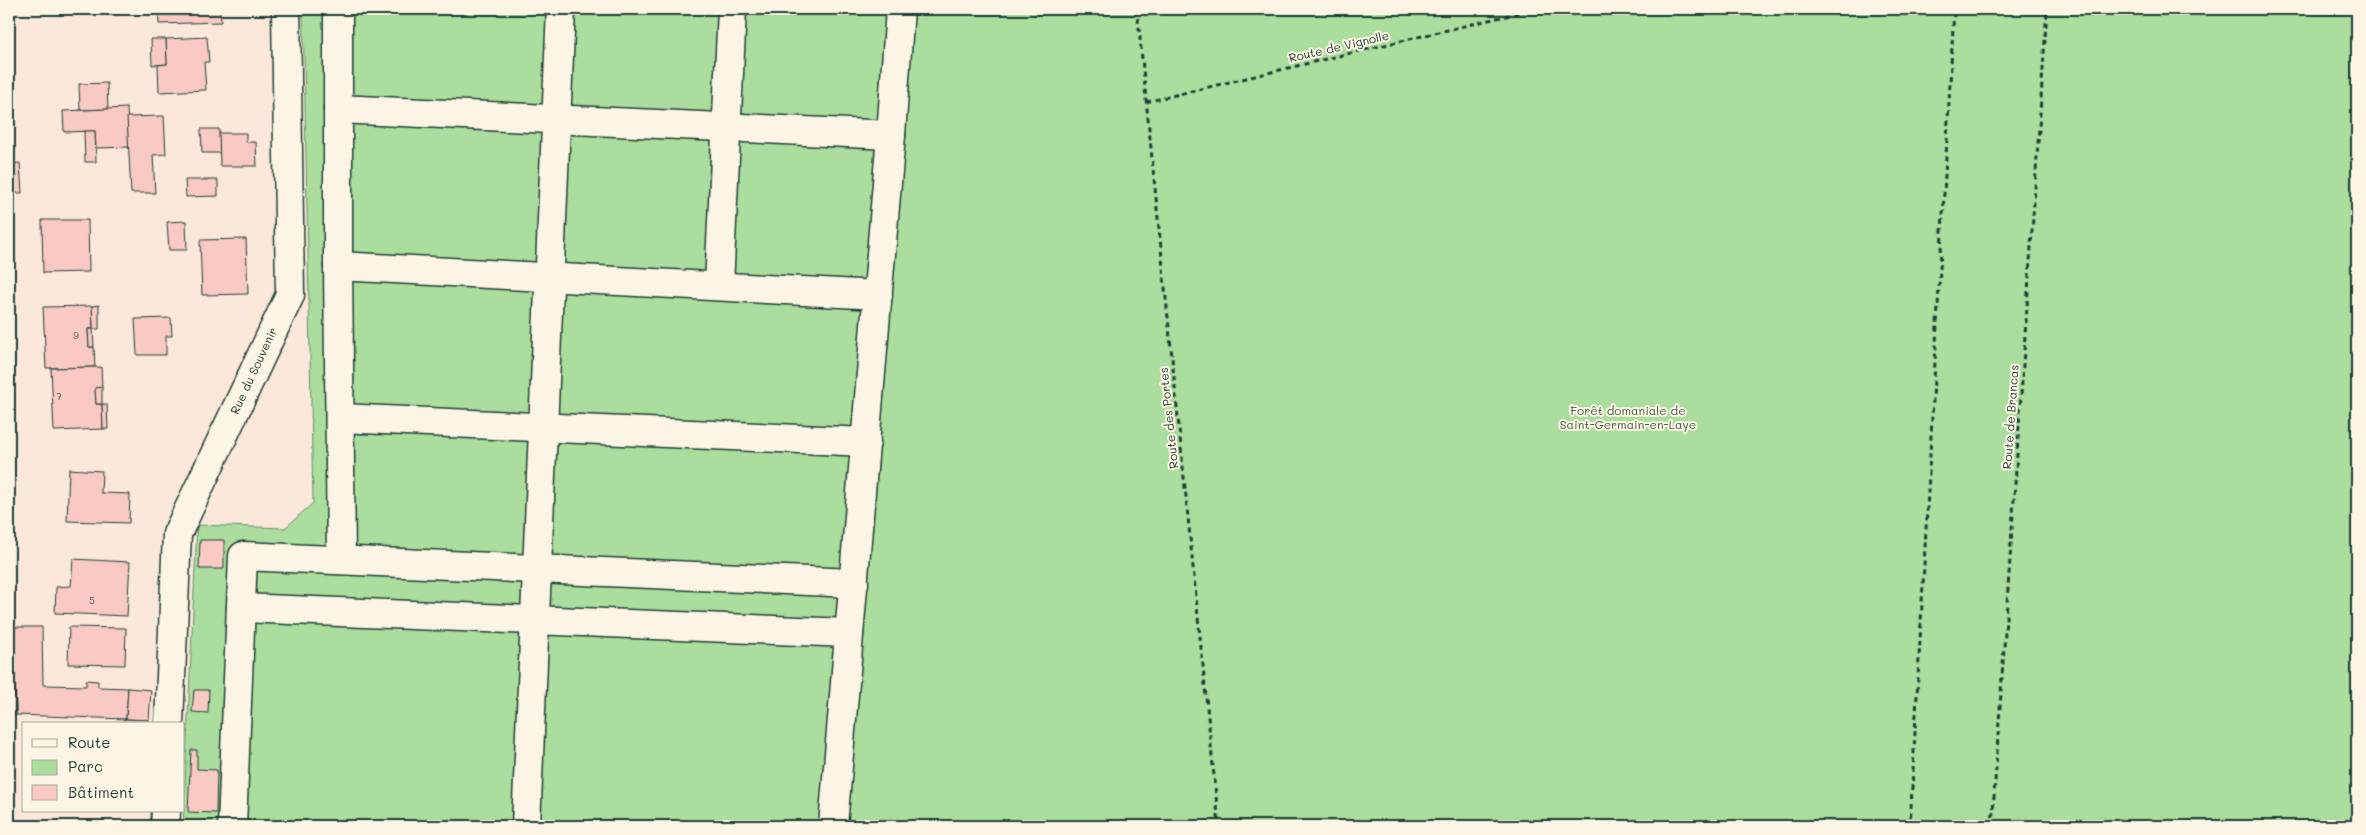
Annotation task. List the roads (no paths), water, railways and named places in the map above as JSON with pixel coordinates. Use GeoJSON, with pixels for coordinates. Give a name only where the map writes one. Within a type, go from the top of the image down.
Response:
{"type":"FeatureCollection","features":[{"type":"Feature","properties":{"kind":"street","name":"Rue du Souvenir"},"geometry":{"type":"LineString","coordinates":[[169,722],[177,534],[290,295],[286,9]]}},
{"type":"Feature","properties":{"kind":"street"},"geometry":{"type":"LineString","coordinates":[[338,9],[341,560]]}},
{"type":"Feature","properties":{"kind":"street"},"geometry":{"type":"LineString","coordinates":[[526,826],[561,9]]}},
{"type":"Feature","properties":{"kind":"street"},"geometry":{"type":"LineString","coordinates":[[719,286],[732,9]]}},
{"type":"Feature","properties":{"kind":"street"},"geometry":{"type":"LineString","coordinates":[[833,826],[892,135],[900,9]]}},
{"type":"Feature","properties":{"kind":"street"},"geometry":{"type":"LineString","coordinates":[[338,109],[892,135]]}},
{"type":"Feature","properties":{"kind":"street"},"geometry":{"type":"LineString","coordinates":[[338,266],[878,295]]}},
{"type":"Feature","properties":{"kind":"street"},"geometry":{"type":"LineString","coordinates":[[340,418],[866,442]]}},
{"type":"Feature","properties":{"kind":"street"},"geometry":{"type":"LineString","coordinates":[[232,826],[243,556],[854,583]]}},
{"type":"Feature","properties":{"kind":"street"},"geometry":{"type":"LineString","coordinates":[[241,608],[849,633]]}},
{"type":"Feature","properties":{"kind":"street"},"geometry":{"type":"LineString","coordinates":[[165,826],[166,812]]}},
{"type":"Feature","properties":{"kind":"park label","name":"Forêt domaniale de Saint-Germain-en-Laye"},"geometry":{"type":"Point","coordinates":[1628,418]}}]}
